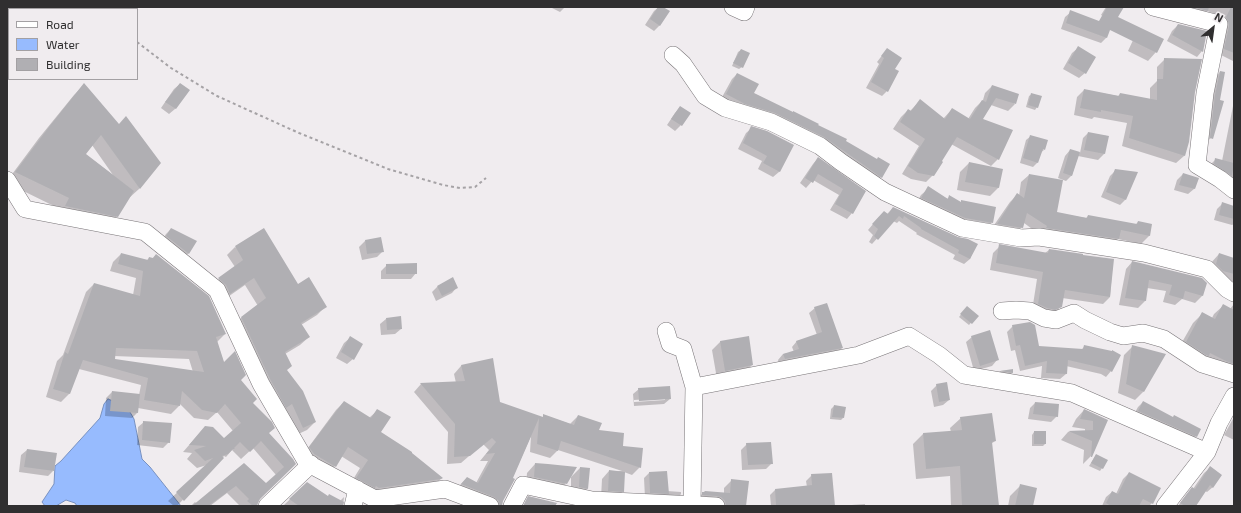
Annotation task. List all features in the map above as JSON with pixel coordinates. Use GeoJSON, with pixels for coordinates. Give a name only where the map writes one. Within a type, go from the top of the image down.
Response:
{"type":"FeatureCollection","features":[{"type":"Feature","properties":{"kind":"street"},"geometry":{"type":"LineString","coordinates":[[733,7],[744,12],[746,7]]}},
{"type":"Feature","properties":{"kind":"street"},"geometry":{"type":"LineString","coordinates":[[1153,7],[1219,24],[1205,93],[1197,165],[1220,179],[1234,190]]}},
{"type":"Feature","properties":{"kind":"street"},"geometry":{"type":"LineString","coordinates":[[673,55],[683,64],[705,96],[725,108],[771,122],[820,146],[885,192],[962,228],[1021,238],[1039,237],[1144,253],[1207,269],[1227,289],[1234,293]]}},
{"type":"Feature","properties":{"kind":"street"},"geometry":{"type":"LineString","coordinates":[[7,180],[25,209],[145,232],[217,290],[261,384],[308,462],[375,498],[445,489],[490,506]]}},
{"type":"Feature","properties":{"kind":"street"},"geometry":{"type":"LineString","coordinates":[[1002,311],[1016,310],[1030,312],[1044,318],[1056,320],[1074,313],[1084,320],[1110,332],[1123,336],[1143,333],[1164,339],[1202,364],[1234,374]]}},
{"type":"Feature","properties":{"kind":"street"},"geometry":{"type":"LineString","coordinates":[[666,331],[670,344],[683,349],[694,386],[692,505]]}},
{"type":"Feature","properties":{"kind":"street"},"geometry":{"type":"LineString","coordinates":[[694,386],[859,355],[909,336],[939,355],[964,375],[1072,392],[1207,452]]}},
{"type":"Feature","properties":{"kind":"street"},"geometry":{"type":"LineString","coordinates":[[1165,506],[1207,452],[1219,423],[1234,396]]}},
{"type":"Feature","properties":{"kind":"street"},"geometry":{"type":"LineString","coordinates":[[267,506],[311,464]]}},
{"type":"Feature","properties":{"kind":"street"},"geometry":{"type":"LineString","coordinates":[[512,506],[523,485],[592,500],[627,504],[716,506]]}},
{"type":"Feature","properties":{"kind":"street"},"geometry":{"type":"LineString","coordinates":[[353,506],[357,489]]}},
{"type":"Feature","properties":{"kind":"path"},"geometry":{"type":"LineString","coordinates":[[138,43],[170,68],[217,96],[299,133],[388,168],[443,185],[460,188],[476,187],[486,178]]}},
{"type":"Feature","properties":{"kind":"water"},"geometry":{"type":"Polygon","coordinates":[[[108,399],[127,407],[134,419],[142,459],[181,506],[77,506],[75,503],[66,500],[56,506],[45,506],[42,502],[54,484],[55,466],[100,418],[104,404],[108,399]]]}},
{"type":"Feature","properties":{"kind":"building"},"geometry":{"type":"Polygon","coordinates":[[[658,7],[663,7],[670,11],[660,26],[650,19],[658,7]]]}},
{"type":"Feature","properties":{"kind":"building"},"geometry":{"type":"Polygon","coordinates":[[[1107,7],[1124,7],[1118,17],[1164,39],[1157,53],[1110,30],[1107,38],[1066,23],[1070,10],[1099,21],[1107,7]]]}},
{"type":"Feature","properties":{"kind":"building"},"geometry":{"type":"Polygon","coordinates":[[[1193,7],[1209,7],[1208,11],[1193,7]]]}},
{"type":"Feature","properties":{"kind":"building"},"geometry":{"type":"Polygon","coordinates":[[[1231,7],[1234,7],[1234,53],[1224,49],[1229,26],[1226,17],[1231,7]]]}},
{"type":"Feature","properties":{"kind":"building"},"geometry":{"type":"Polygon","coordinates":[[[1178,24],[1207,31],[1203,52],[1172,35],[1178,24]]]}},
{"type":"Feature","properties":{"kind":"building"},"geometry":{"type":"Polygon","coordinates":[[[1078,46],[1096,57],[1086,74],[1068,63],[1078,46]]]}},
{"type":"Feature","properties":{"kind":"building"},"geometry":{"type":"Polygon","coordinates":[[[887,48],[902,58],[895,69],[899,71],[888,92],[871,82],[884,58],[881,56],[887,48]]]}},
{"type":"Feature","properties":{"kind":"building"},"geometry":{"type":"Polygon","coordinates":[[[741,49],[750,53],[743,68],[733,63],[741,49]]]}},
{"type":"Feature","properties":{"kind":"building"},"geometry":{"type":"Polygon","coordinates":[[[1164,58],[1202,59],[1195,92],[1189,142],[1185,156],[1129,138],[1133,116],[1080,108],[1084,89],[1119,96],[1120,93],[1157,100],[1157,79],[1163,79],[1164,58]]]}},
{"type":"Feature","properties":{"kind":"building"},"geometry":{"type":"Polygon","coordinates":[[[1220,71],[1225,72],[1220,100],[1224,101],[1213,139],[1210,138],[1215,95],[1220,71]]]}},
{"type":"Feature","properties":{"kind":"building"},"geometry":{"type":"Polygon","coordinates":[[[737,73],[759,84],[754,93],[819,124],[818,125],[847,139],[846,141],[877,159],[878,157],[890,164],[882,178],[824,137],[775,113],[745,104],[726,94],[737,73]]]}},
{"type":"Feature","properties":{"kind":"building"},"geometry":{"type":"Polygon","coordinates":[[[84,83],[119,124],[126,116],[161,163],[140,189],[101,135],[86,154],[134,191],[118,217],[65,206],[69,198],[15,172],[84,83]]]}},
{"type":"Feature","properties":{"kind":"building"},"geometry":{"type":"Polygon","coordinates":[[[180,83],[190,90],[176,109],[165,102],[180,83]]]}},
{"type":"Feature","properties":{"kind":"building"},"geometry":{"type":"Polygon","coordinates":[[[992,85],[1019,94],[1016,104],[996,98],[983,119],[1013,130],[999,160],[957,137],[934,176],[918,173],[908,166],[925,139],[900,122],[908,109],[911,111],[920,99],[945,119],[952,108],[970,119],[982,100],[986,102],[992,85]]]}},
{"type":"Feature","properties":{"kind":"building"},"geometry":{"type":"Polygon","coordinates":[[[1031,93],[1042,96],[1038,108],[1028,105],[1031,93]]]}},
{"type":"Feature","properties":{"kind":"building"},"geometry":{"type":"Polygon","coordinates":[[[680,106],[691,113],[682,126],[671,119],[680,106]]]}},
{"type":"Feature","properties":{"kind":"building"},"geometry":{"type":"Polygon","coordinates":[[[751,126],[767,131],[794,145],[780,172],[763,163],[767,156],[743,143],[751,126]]]}},
{"type":"Feature","properties":{"kind":"building"},"geometry":{"type":"Polygon","coordinates":[[[1088,132],[1109,136],[1105,154],[1084,150],[1088,132]]]}},
{"type":"Feature","properties":{"kind":"building"},"geometry":{"type":"Polygon","coordinates":[[[1030,135],[1048,140],[1045,150],[1043,149],[1038,163],[1023,158],[1030,135]]]}},
{"type":"Feature","properties":{"kind":"building"},"geometry":{"type":"Polygon","coordinates":[[[1070,149],[1080,152],[1072,176],[1063,173],[1070,149]]]}},
{"type":"Feature","properties":{"kind":"building"},"geometry":{"type":"Polygon","coordinates":[[[818,157],[866,191],[853,214],[835,204],[843,189],[818,174],[813,183],[805,178],[818,157]]]}},
{"type":"Feature","properties":{"kind":"building"},"geometry":{"type":"Polygon","coordinates":[[[1215,158],[1234,163],[1232,176],[1214,164],[1215,158]]]}},
{"type":"Feature","properties":{"kind":"building"},"geometry":{"type":"Polygon","coordinates":[[[969,162],[1003,169],[999,188],[965,182],[969,162]]]}},
{"type":"Feature","properties":{"kind":"building"},"geometry":{"type":"Polygon","coordinates":[[[1115,169],[1138,172],[1126,200],[1106,192],[1115,169]]]}},
{"type":"Feature","properties":{"kind":"building"},"geometry":{"type":"Polygon","coordinates":[[[1183,173],[1199,178],[1195,189],[1179,185],[1183,173]]]}},
{"type":"Feature","properties":{"kind":"building"},"geometry":{"type":"Polygon","coordinates":[[[1029,174],[1063,180],[1057,212],[1087,218],[1088,215],[1137,224],[1138,221],[1152,224],[1150,236],[1121,230],[1119,239],[1046,228],[1047,226],[1027,213],[1023,228],[997,224],[1017,193],[1024,198],[1029,174]]]}},
{"type":"Feature","properties":{"kind":"building"},"geometry":{"type":"Polygon","coordinates":[[[928,186],[948,199],[949,195],[961,202],[961,200],[996,207],[993,223],[965,218],[921,198],[928,186]]]}},
{"type":"Feature","properties":{"kind":"building"},"geometry":{"type":"Polygon","coordinates":[[[1222,202],[1234,206],[1234,219],[1219,215],[1222,202]]]}},
{"type":"Feature","properties":{"kind":"building"},"geometry":{"type":"Polygon","coordinates":[[[893,207],[958,237],[968,239],[978,244],[970,259],[958,253],[959,250],[921,229],[904,216],[903,219],[899,216],[878,240],[874,236],[878,229],[872,224],[884,211],[888,214],[893,207]]]}},
{"type":"Feature","properties":{"kind":"building"},"geometry":{"type":"Polygon","coordinates":[[[171,228],[197,241],[189,254],[166,236],[171,228]]]}},
{"type":"Feature","properties":{"kind":"building"},"geometry":{"type":"Polygon","coordinates":[[[264,228],[298,284],[309,277],[327,307],[301,323],[310,337],[285,352],[292,366],[287,370],[303,391],[316,422],[303,428],[292,404],[286,408],[270,379],[241,317],[266,298],[254,278],[230,294],[226,285],[218,278],[243,260],[235,246],[264,228]]]}},
{"type":"Feature","properties":{"kind":"building"},"geometry":{"type":"Polygon","coordinates":[[[381,237],[384,252],[367,254],[365,240],[381,237]]]}},
{"type":"Feature","properties":{"kind":"building"},"geometry":{"type":"Polygon","coordinates":[[[999,244],[1048,253],[1049,249],[1114,259],[1110,297],[1065,290],[1062,307],[1055,310],[1038,304],[1043,272],[996,263],[999,244]]]}},
{"type":"Feature","properties":{"kind":"building"},"geometry":{"type":"Polygon","coordinates":[[[121,253],[148,260],[149,257],[153,258],[156,254],[209,296],[226,334],[216,337],[224,362],[235,351],[246,375],[241,380],[257,399],[253,403],[272,422],[275,428],[269,433],[296,464],[260,499],[257,506],[253,506],[247,501],[249,499],[236,486],[208,506],[192,506],[244,463],[266,483],[284,467],[261,441],[250,452],[240,442],[234,448],[235,449],[222,456],[224,458],[184,501],[176,492],[213,458],[205,461],[194,450],[206,446],[189,445],[205,426],[213,427],[224,438],[241,423],[225,404],[217,413],[202,410],[182,391],[180,406],[144,400],[148,378],[83,360],[70,394],[53,389],[65,352],[68,354],[94,283],[140,296],[143,271],[118,264],[121,253]],[[116,348],[115,359],[204,372],[197,351],[116,348]]]}},
{"type":"Feature","properties":{"kind":"building"},"geometry":{"type":"Polygon","coordinates":[[[1219,253],[1234,258],[1234,274],[1223,271],[1216,264],[1219,253]]]}},
{"type":"Feature","properties":{"kind":"building"},"geometry":{"type":"Polygon","coordinates":[[[1132,261],[1202,278],[1207,283],[1203,296],[1185,291],[1183,299],[1169,295],[1172,285],[1149,280],[1146,301],[1125,298],[1132,261]]]}},
{"type":"Feature","properties":{"kind":"building"},"geometry":{"type":"Polygon","coordinates":[[[417,263],[417,274],[386,274],[386,264],[417,263]]]}},
{"type":"Feature","properties":{"kind":"building"},"geometry":{"type":"Polygon","coordinates":[[[453,277],[458,288],[442,296],[437,286],[453,277]]]}},
{"type":"Feature","properties":{"kind":"building"},"geometry":{"type":"Polygon","coordinates":[[[827,303],[843,348],[785,359],[783,354],[799,349],[796,341],[822,332],[814,307],[827,303]]]}},
{"type":"Feature","properties":{"kind":"building"},"geometry":{"type":"Polygon","coordinates":[[[1223,304],[1234,310],[1234,364],[1210,353],[1209,356],[1206,355],[1186,342],[1202,312],[1215,319],[1223,304]]]}},
{"type":"Feature","properties":{"kind":"building"},"geometry":{"type":"Polygon","coordinates":[[[967,306],[979,316],[972,324],[960,314],[967,306]]]}},
{"type":"Feature","properties":{"kind":"building"},"geometry":{"type":"Polygon","coordinates":[[[401,316],[402,329],[387,330],[386,318],[401,316]]]}},
{"type":"Feature","properties":{"kind":"building"},"geometry":{"type":"Polygon","coordinates":[[[1030,322],[1035,325],[1039,346],[1083,349],[1084,345],[1112,350],[1121,355],[1112,372],[1107,369],[1068,360],[1067,374],[1046,373],[1047,361],[1025,366],[1020,345],[1016,346],[1012,325],[1030,322]]]}},
{"type":"Feature","properties":{"kind":"building"},"geometry":{"type":"Polygon","coordinates":[[[990,330],[999,360],[980,366],[971,336],[990,330]]]}},
{"type":"Feature","properties":{"kind":"building"},"geometry":{"type":"Polygon","coordinates":[[[350,336],[363,344],[354,360],[341,352],[350,336]]]}},
{"type":"Feature","properties":{"kind":"building"},"geometry":{"type":"Polygon","coordinates":[[[749,336],[753,365],[725,371],[720,341],[749,336]]]}},
{"type":"Feature","properties":{"kind":"building"},"geometry":{"type":"Polygon","coordinates":[[[1132,345],[1166,354],[1144,392],[1126,384],[1132,345]]]}},
{"type":"Feature","properties":{"kind":"building"},"geometry":{"type":"Polygon","coordinates":[[[493,358],[500,402],[543,417],[543,414],[574,425],[578,415],[602,423],[599,430],[624,433],[623,446],[643,448],[641,468],[561,441],[558,451],[537,444],[539,418],[513,478],[515,479],[503,501],[502,506],[500,506],[498,500],[494,497],[461,484],[467,477],[478,483],[495,453],[486,454],[496,442],[492,438],[470,456],[454,457],[455,424],[420,383],[465,381],[461,365],[493,358]]]}},
{"type":"Feature","properties":{"kind":"building"},"geometry":{"type":"Polygon","coordinates":[[[1013,369],[1013,373],[1000,371],[1013,369]]]}},
{"type":"Feature","properties":{"kind":"building"},"geometry":{"type":"Polygon","coordinates":[[[947,382],[950,400],[939,402],[936,384],[947,382]]]}},
{"type":"Feature","properties":{"kind":"building"},"geometry":{"type":"Polygon","coordinates":[[[670,386],[671,399],[639,401],[638,388],[670,386]]]}},
{"type":"Feature","properties":{"kind":"building"},"geometry":{"type":"Polygon","coordinates":[[[112,391],[140,394],[138,413],[110,411],[112,391]]]}},
{"type":"Feature","properties":{"kind":"building"},"geometry":{"type":"Polygon","coordinates":[[[344,401],[371,418],[377,409],[391,417],[381,432],[412,452],[443,478],[379,488],[376,486],[375,488],[356,478],[368,460],[348,447],[336,467],[314,454],[309,447],[344,401]]]}},
{"type":"Feature","properties":{"kind":"building"},"geometry":{"type":"Polygon","coordinates":[[[1143,401],[1173,417],[1174,415],[1201,429],[1197,437],[1138,411],[1143,401]]]}},
{"type":"Feature","properties":{"kind":"building"},"geometry":{"type":"Polygon","coordinates":[[[1035,402],[1059,404],[1058,417],[1033,414],[1035,402]]]}},
{"type":"Feature","properties":{"kind":"building"},"geometry":{"type":"Polygon","coordinates":[[[834,405],[846,407],[844,418],[832,417],[834,405]]]}},
{"type":"Feature","properties":{"kind":"building"},"geometry":{"type":"Polygon","coordinates":[[[1084,409],[1108,420],[1092,457],[1092,441],[1068,431],[1093,430],[1093,421],[1080,419],[1084,409]]]}},
{"type":"Feature","properties":{"kind":"building"},"geometry":{"type":"Polygon","coordinates":[[[992,413],[996,441],[992,442],[999,506],[962,506],[960,466],[926,469],[923,433],[962,430],[960,417],[992,413]]]}},
{"type":"Feature","properties":{"kind":"building"},"geometry":{"type":"Polygon","coordinates":[[[143,421],[172,423],[170,443],[142,440],[143,421]]]}},
{"type":"Feature","properties":{"kind":"building"},"geometry":{"type":"Polygon","coordinates":[[[1034,431],[1046,431],[1046,444],[1034,444],[1034,431]]]}},
{"type":"Feature","properties":{"kind":"building"},"geometry":{"type":"Polygon","coordinates":[[[771,442],[773,464],[748,465],[746,443],[771,442]]]}},
{"type":"Feature","properties":{"kind":"building"},"geometry":{"type":"Polygon","coordinates":[[[27,449],[57,453],[54,471],[24,467],[27,449]]]}},
{"type":"Feature","properties":{"kind":"building"},"geometry":{"type":"Polygon","coordinates":[[[1096,454],[1108,460],[1103,469],[1091,463],[1096,454]]]}},
{"type":"Feature","properties":{"kind":"building"},"geometry":{"type":"Polygon","coordinates":[[[535,463],[577,467],[567,484],[534,477],[535,463]]]}},
{"type":"Feature","properties":{"kind":"building"},"geometry":{"type":"Polygon","coordinates":[[[1210,466],[1222,475],[1213,488],[1210,485],[1196,506],[1185,506],[1180,503],[1192,487],[1195,489],[1210,466]]]}},
{"type":"Feature","properties":{"kind":"building"},"geometry":{"type":"Polygon","coordinates":[[[580,467],[590,468],[588,489],[579,487],[580,467]]]}},
{"type":"Feature","properties":{"kind":"building"},"geometry":{"type":"Polygon","coordinates":[[[609,470],[625,472],[624,492],[608,491],[609,470]]]}},
{"type":"Feature","properties":{"kind":"building"},"geometry":{"type":"Polygon","coordinates":[[[667,471],[669,494],[650,493],[649,472],[667,471]]]}},
{"type":"Feature","properties":{"kind":"building"},"geometry":{"type":"Polygon","coordinates":[[[1129,472],[1161,488],[1153,504],[1143,499],[1139,506],[1111,506],[1106,503],[1112,491],[1118,494],[1129,472]]]}},
{"type":"Feature","properties":{"kind":"building"},"geometry":{"type":"Polygon","coordinates":[[[832,473],[835,506],[776,506],[775,489],[812,485],[811,474],[832,473]]]}},
{"type":"Feature","properties":{"kind":"building"},"geometry":{"type":"Polygon","coordinates":[[[731,479],[749,481],[746,506],[726,506],[725,501],[721,497],[702,495],[702,492],[705,491],[730,493],[731,479]]]}},
{"type":"Feature","properties":{"kind":"building"},"geometry":{"type":"Polygon","coordinates":[[[307,482],[328,496],[329,494],[344,502],[343,506],[299,506],[289,499],[307,482]]]}},
{"type":"Feature","properties":{"kind":"building"},"geometry":{"type":"Polygon","coordinates":[[[1020,484],[1037,488],[1033,506],[1015,506],[1020,484]]]}},
{"type":"Feature","properties":{"kind":"building"},"geometry":{"type":"Polygon","coordinates":[[[528,496],[557,503],[555,506],[523,506],[528,496]]]}}]}
